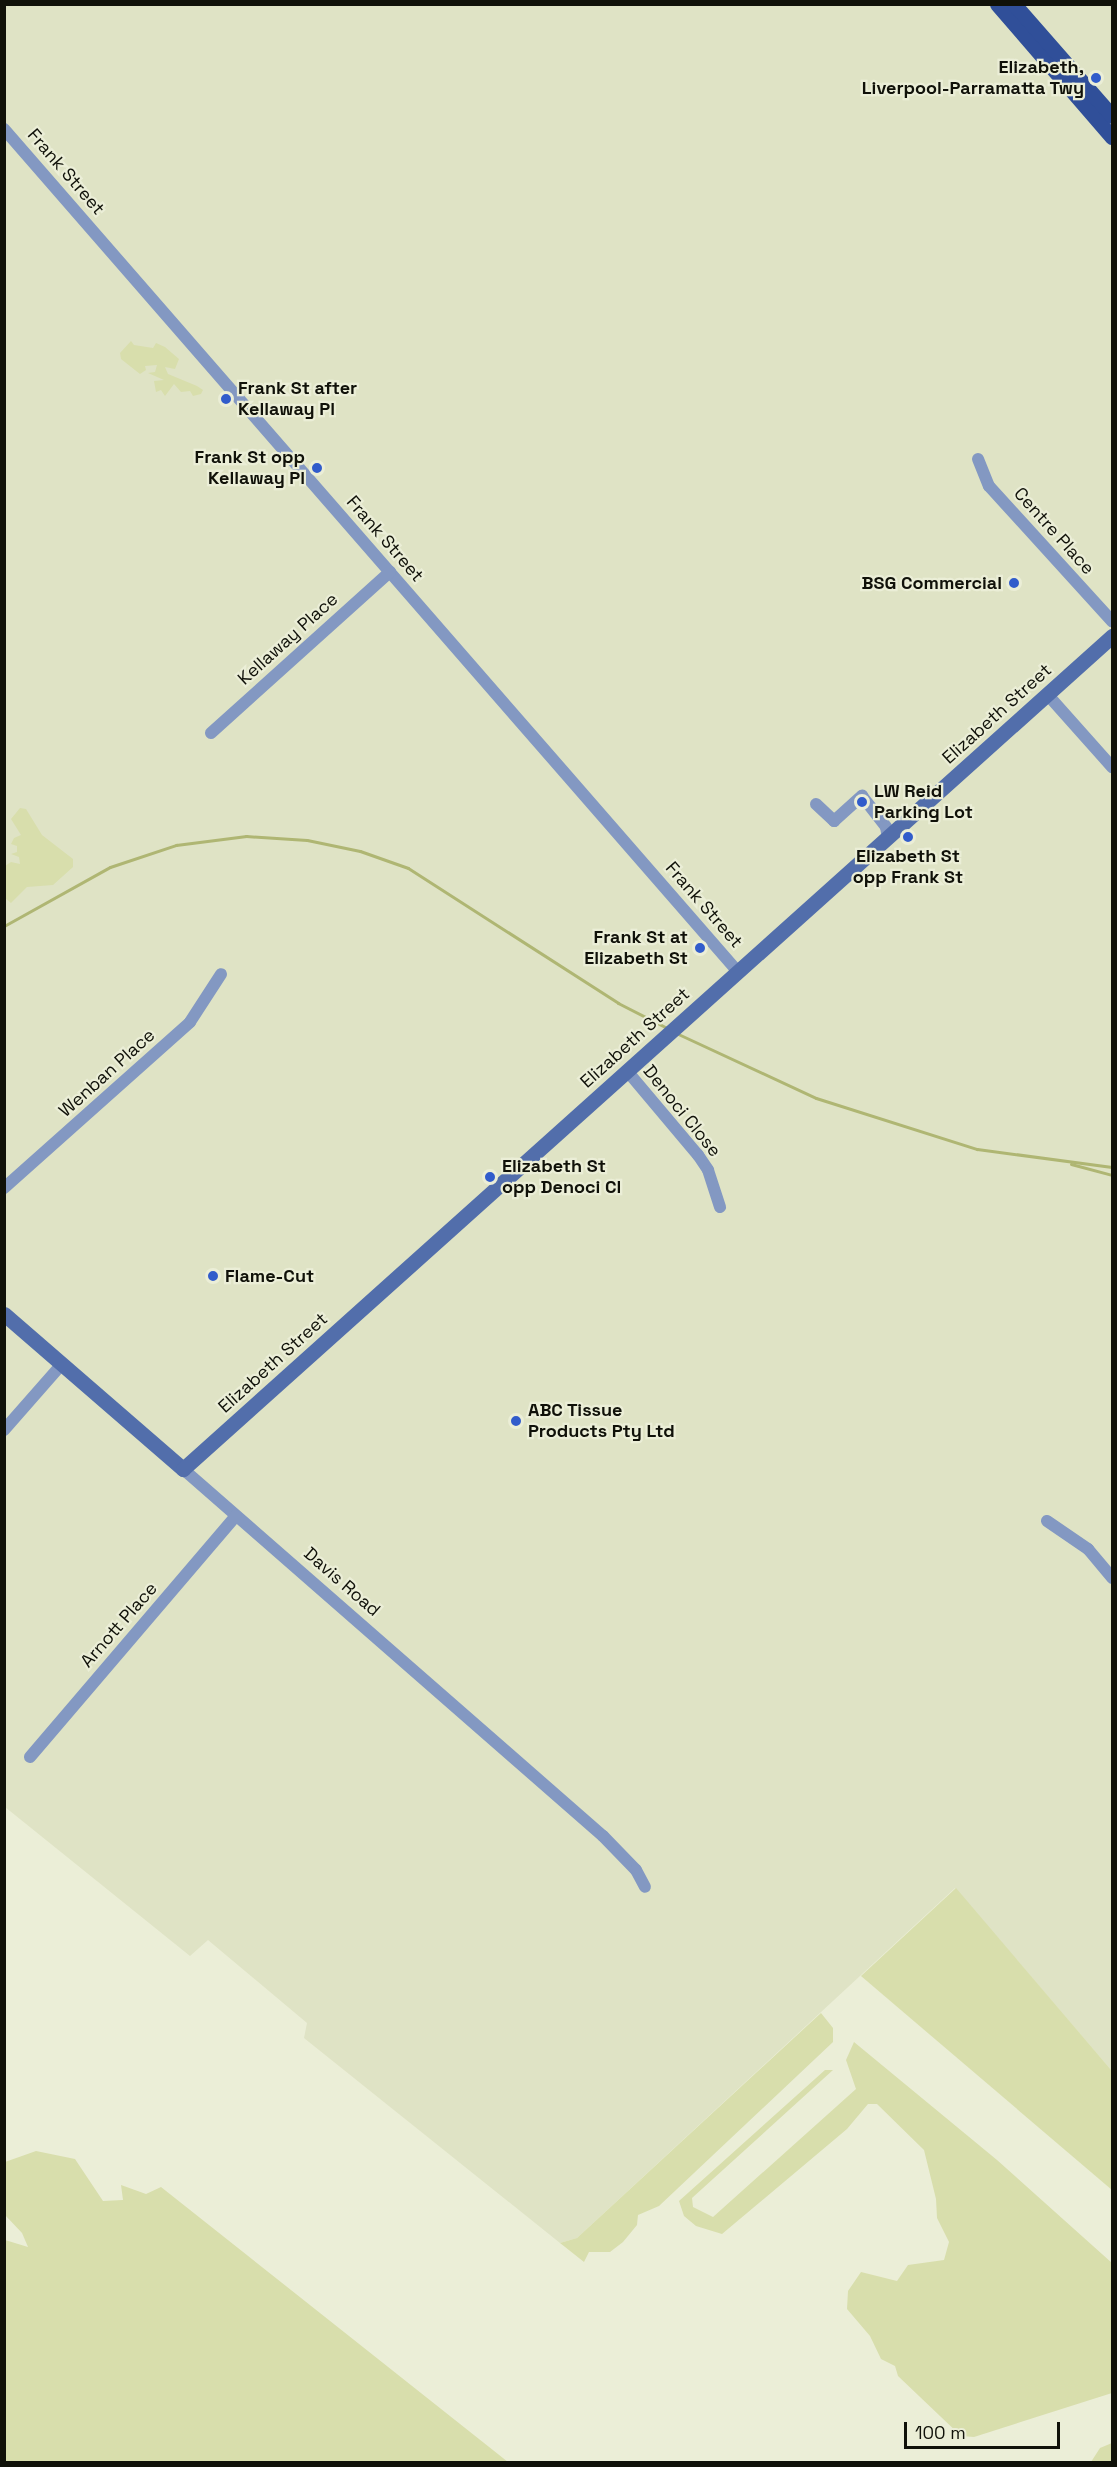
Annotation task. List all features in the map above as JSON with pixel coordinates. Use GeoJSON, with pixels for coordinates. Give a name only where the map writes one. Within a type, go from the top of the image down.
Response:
{"type":"FeatureCollection","features":[{"type":"Feature","properties":{"kind":"main road"},"geometry":{"type":"LineString","coordinates":[[997,4],[1113,137]]}},
{"type":"Feature","properties":{"kind":"main road"},"geometry":{"type":"LineString","coordinates":[[1014,4],[1113,116]]}},
{"type":"Feature","properties":{"kind":"street","name":"Frank Street"},"geometry":{"type":"LineString","coordinates":[[4,129],[738,972]]}},
{"type":"Feature","properties":{"kind":"street","name":"Centre Place"},"geometry":{"type":"LineString","coordinates":[[978,459],[989,486],[1113,621]]}},
{"type":"Feature","properties":{"kind":"street","name":"Kellaway Place"},"geometry":{"type":"LineString","coordinates":[[211,733],[390,572]]}},
{"type":"Feature","properties":{"kind":"street","name":"Elizabeth Street"},"geometry":{"type":"LineString","coordinates":[[183,1470],[1113,636]]}},
{"type":"Feature","properties":{"kind":"street"},"geometry":{"type":"LineString","coordinates":[[1047,694],[1113,767]]}},
{"type":"Feature","properties":{"kind":"street"},"geometry":{"type":"LineString","coordinates":[[816,804],[834,821],[862,796],[886,827],[888,838]]}},
{"type":"Feature","properties":{"kind":"street","name":"Wenban Place"},"geometry":{"type":"LineString","coordinates":[[4,1188],[190,1022],[221,974]]}},
{"type":"Feature","properties":{"kind":"street","name":"Denoci Close"},"geometry":{"type":"LineString","coordinates":[[628,1072],[698,1155],[708,1170],[720,1207]]}},
{"type":"Feature","properties":{"kind":"street","name":"Davis Road"},"geometry":{"type":"LineString","coordinates":[[4,1314],[603,1836],[636,1870],[645,1887]]}},
{"type":"Feature","properties":{"kind":"street"},"geometry":{"type":"LineString","coordinates":[[4,1430],[62,1364]]}},
{"type":"Feature","properties":{"kind":"street","name":"Arnott Place"},"geometry":{"type":"LineString","coordinates":[[30,1757],[236,1516]]}},
{"type":"Feature","properties":{"kind":"street"},"geometry":{"type":"LineString","coordinates":[[1047,1521],[1088,1549],[1113,1578]]}},
{"type":"Feature","properties":{"kind":"shaded area"},"geometry":{"type":"Polygon","coordinates":[[[4,5],[1112,5],[1112,2071],[955,1888],[577,2238],[560,2243],[304,2038],[307,2023],[208,1940],[190,1956],[5,1807],[4,5]]]}},
{"type":"Feature","properties":{"kind":"shaded area"},"geometry":{"type":"Polygon","coordinates":[[[131,341],[134,345],[153,348],[156,343],[165,347],[179,359],[175,369],[165,367],[168,374],[197,386],[203,390],[201,394],[193,396],[190,391],[181,392],[174,384],[165,396],[161,390],[156,392],[154,381],[164,380],[148,373],[155,372],[157,365],[145,366],[146,370],[140,374],[121,359],[120,353],[131,341]]]}},
{"type":"Feature","properties":{"kind":"shaded area"},"geometry":{"type":"Polygon","coordinates":[[[20,808],[26,809],[42,835],[73,859],[73,867],[53,885],[27,887],[11,903],[5,898],[5,866],[11,862],[20,864],[19,857],[11,854],[17,852],[17,846],[11,844],[14,838],[21,835],[11,819],[20,808]]]}},
{"type":"Feature","properties":{"kind":"shaded area"},"geometry":{"type":"Polygon","coordinates":[[[956,1888],[1112,2071],[1112,2190],[861,1976],[956,1888]]]}},
{"type":"Feature","properties":{"kind":"shaded area"},"geometry":{"type":"Polygon","coordinates":[[[821,2013],[833,2028],[833,2042],[659,2206],[638,2215],[637,2225],[623,2242],[610,2252],[589,2252],[584,2262],[560,2243],[577,2238],[821,2013]]]}},
{"type":"Feature","properties":{"kind":"shaded area"},"geometry":{"type":"Polygon","coordinates":[[[854,2042],[997,2160],[1112,2263],[1112,2393],[974,2437],[961,2436],[898,2376],[895,2366],[881,2359],[870,2336],[847,2309],[848,2291],[861,2272],[897,2281],[908,2265],[944,2260],[949,2242],[937,2218],[936,2199],[924,2150],[877,2104],[868,2104],[847,2129],[722,2234],[696,2226],[684,2216],[679,2201],[825,2070],[833,2070],[692,2198],[693,2207],[713,2217],[856,2089],[846,2060],[854,2042]]]}},
{"type":"Feature","properties":{"kind":"shaded area"},"geometry":{"type":"Polygon","coordinates":[[[36,2151],[75,2159],[103,2201],[123,2200],[121,2185],[146,2194],[161,2187],[508,2462],[5,2462],[5,2240],[28,2247],[22,2233],[5,2215],[5,2162],[36,2151]]]}},
{"type":"Feature","properties":{"kind":"shaded area"},"geometry":{"type":"Polygon","coordinates":[[[1112,2443],[1112,2462],[1091,2462],[1100,2448],[1112,2443]]]}},
{"type":"Feature","properties":{"kind":"waterway"},"geometry":{"type":"LineString","coordinates":[[4,926],[110,867],[176,845],[246,836],[307,840],[360,851],[408,868],[618,1003],[667,1028]]}},
{"type":"Feature","properties":{"kind":"waterway"},"geometry":{"type":"LineString","coordinates":[[676,1033],[816,1098],[977,1149],[1112,1167]]}},
{"type":"Feature","properties":{"kind":"waterway"},"geometry":{"type":"LineString","coordinates":[[1071,1164],[1112,1175]]}},
{"type":"Feature","properties":{"kind":"place","name":"Elizabeth, Liverpool-Parramatta Twy"},"geometry":{"type":"Point","coordinates":[1096,78]}},
{"type":"Feature","properties":{"kind":"place","name":"Frank St after Kellaway Pl"},"geometry":{"type":"Point","coordinates":[226,399]}},
{"type":"Feature","properties":{"kind":"place","name":"Frank St opp Kellaway Pl"},"geometry":{"type":"Point","coordinates":[317,468]}},
{"type":"Feature","properties":{"kind":"place","name":"BSG Commercial"},"geometry":{"type":"Point","coordinates":[1014,583]}},
{"type":"Feature","properties":{"kind":"place","name":"LW Reid Parking Lot"},"geometry":{"type":"Point","coordinates":[862,802]}},
{"type":"Feature","properties":{"kind":"place","name":"Elizabeth St opp Frank St"},"geometry":{"type":"Point","coordinates":[908,837]}},
{"type":"Feature","properties":{"kind":"place","name":"Frank St at Elizabeth St"},"geometry":{"type":"Point","coordinates":[700,948]}},
{"type":"Feature","properties":{"kind":"place","name":"Elizabeth St opp Denoci Cl"},"geometry":{"type":"Point","coordinates":[490,1177]}},
{"type":"Feature","properties":{"kind":"place","name":"Flame-Cut"},"geometry":{"type":"Point","coordinates":[213,1276]}},
{"type":"Feature","properties":{"kind":"place","name":"ABC Tissue Products Pty Ltd"},"geometry":{"type":"Point","coordinates":[516,1421]}}]}
